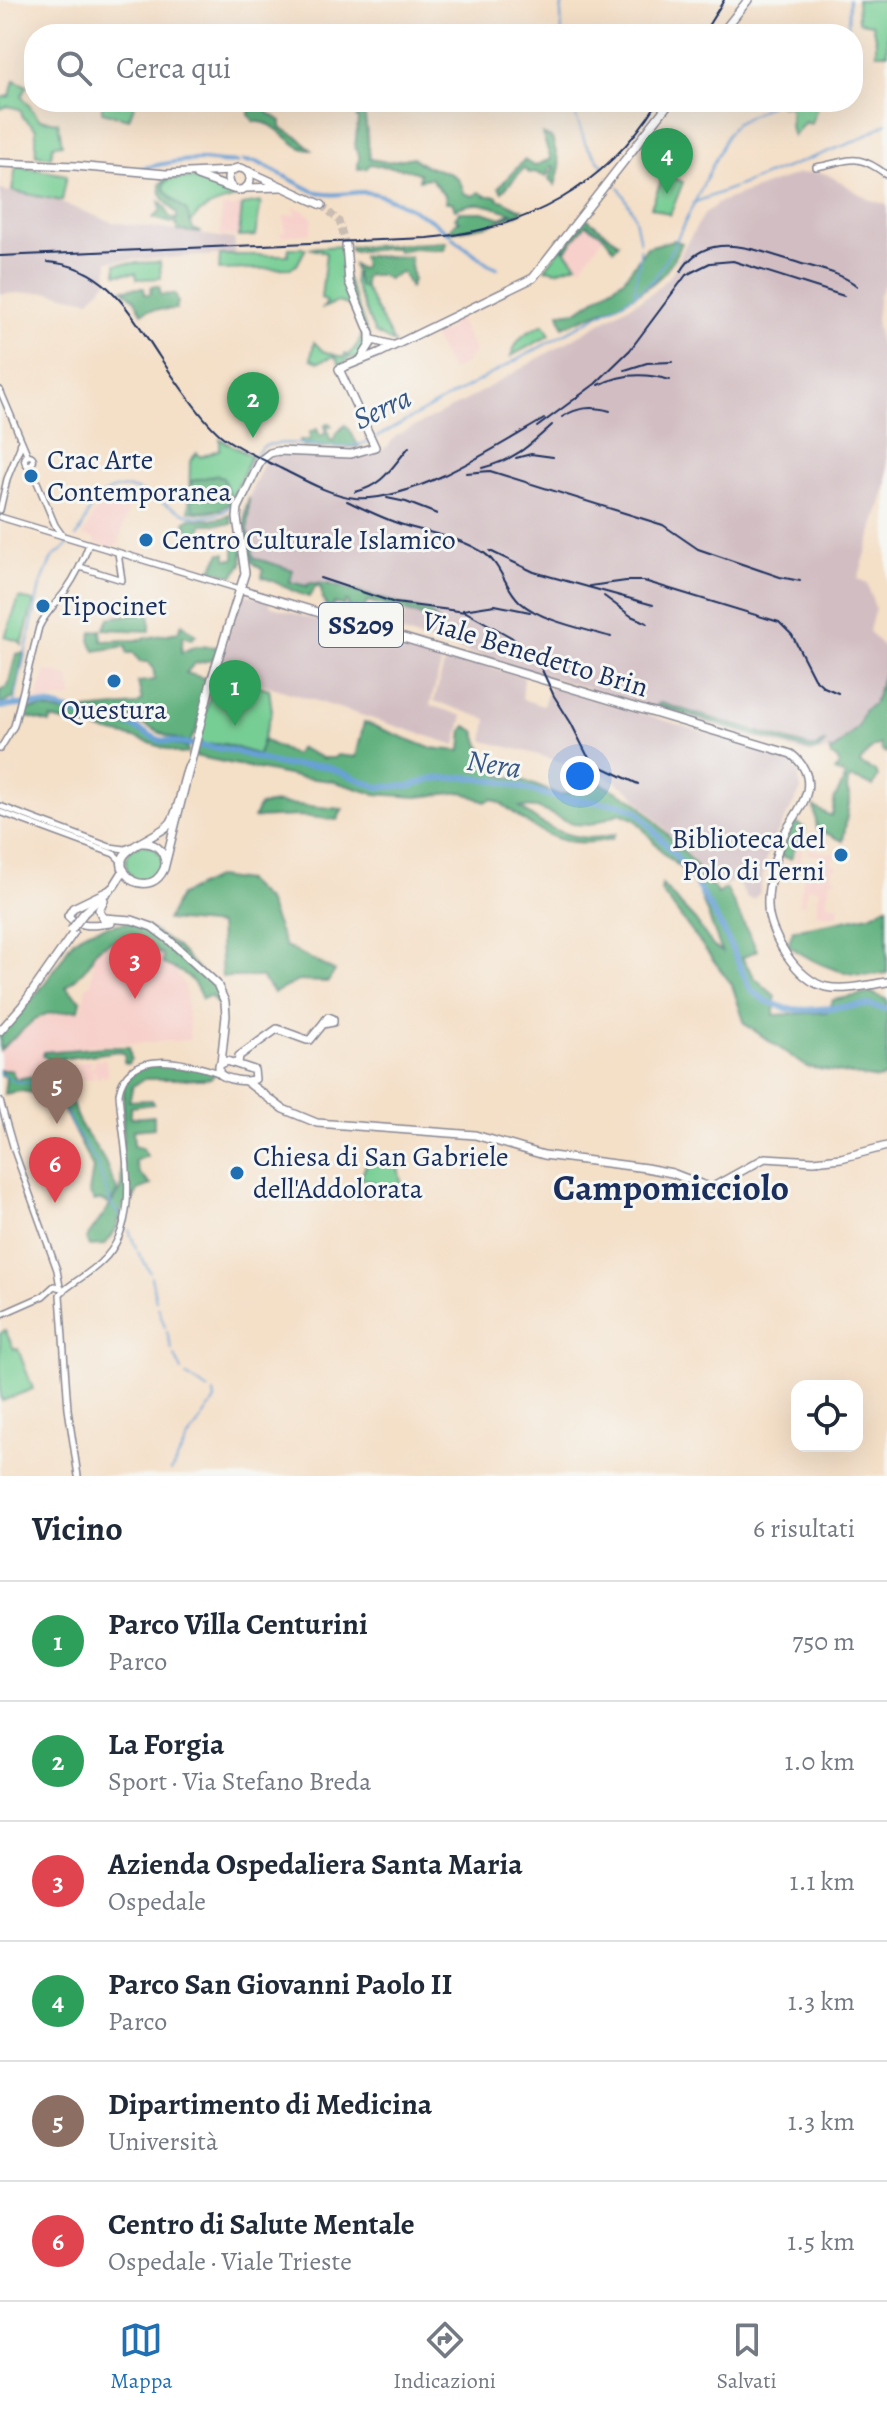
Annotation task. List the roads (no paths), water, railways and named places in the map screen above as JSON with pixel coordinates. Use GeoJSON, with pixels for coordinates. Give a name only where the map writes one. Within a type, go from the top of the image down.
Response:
{"type":"FeatureCollection","features":[{"type":"Feature","properties":{"kind":"main road"},"geometry":{"type":"LineString","coordinates":[[729,24],[748,0]]}},
{"type":"Feature","properties":{"kind":"main road"},"geometry":{"type":"LineString","coordinates":[[86,914],[121,886],[133,881],[144,884],[155,881],[163,872],[199,728],[245,569],[237,512],[266,456],[278,451],[351,454],[375,447],[339,369],[531,280],[662,112]]}},
{"type":"Feature","properties":{"kind":"main road"},"geometry":{"type":"LineString","coordinates":[[0,163],[69,165],[166,174],[240,168],[322,205]]}},
{"type":"Feature","properties":{"kind":"main road"},"geometry":{"type":"LineString","coordinates":[[232,171],[228,180],[233,189]]}},
{"type":"Feature","properties":{"kind":"main road"},"geometry":{"type":"LineString","coordinates":[[246,188],[251,182],[248,171]]}},
{"type":"Feature","properties":{"kind":"main road"},"geometry":{"type":"LineString","coordinates":[[136,172],[155,177],[202,177],[241,190],[284,187]]}},
{"type":"Feature","properties":{"kind":"main road"},"geometry":{"type":"LineString","coordinates":[[346,245],[349,282],[373,341],[383,348],[379,353]]}},
{"type":"Feature","properties":{"kind":"main road"},"geometry":{"type":"LineString","coordinates":[[373,341],[395,345]]}},
{"type":"Feature","properties":{"kind":"main road"},"geometry":{"type":"LineString","coordinates":[[360,361],[373,341]]}},
{"type":"Feature","properties":{"kind":"main road","name":"Viale Benedetto Brin"},"geometry":{"type":"LineString","coordinates":[[240,589],[791,754],[800,763],[807,778],[807,790],[780,844],[769,890],[771,922],[793,964],[819,985],[840,988],[887,982]]}},
{"type":"Feature","properties":{"kind":"main road"},"geometry":{"type":"LineString","coordinates":[[0,1029],[72,931],[119,880],[124,857],[134,845],[162,831],[172,820],[190,763]]}},
{"type":"Feature","properties":{"kind":"main road"},"geometry":{"type":"LineString","coordinates":[[134,845],[144,842],[157,846],[165,865]]}},
{"type":"Feature","properties":{"kind":"main road"},"geometry":{"type":"LineString","coordinates":[[123,866],[133,881]]}},
{"type":"Feature","properties":{"kind":"main road"},"geometry":{"type":"LineString","coordinates":[[108,891],[73,908],[68,913],[70,919],[93,925],[141,922]]}},
{"type":"Feature","properties":{"kind":"main road"},"geometry":{"type":"LineString","coordinates":[[104,900],[99,910],[103,918],[141,922],[168,939],[217,984],[225,1002],[223,1077],[247,1082],[283,1109],[308,1120],[482,1136],[544,1155],[663,1171],[690,1178],[711,1188],[760,1159],[835,1159],[887,1146]]}},
{"type":"Feature","properties":{"kind":"main road"},"geometry":{"type":"LineString","coordinates":[[238,1063],[239,1056],[277,1029],[307,1040],[323,1024]]}},
{"type":"Feature","properties":{"kind":"main road"},"geometry":{"type":"LineString","coordinates":[[222,1063],[238,1063],[254,1070],[260,1091]]}},
{"type":"Feature","properties":{"kind":"main road"},"geometry":{"type":"LineString","coordinates":[[247,1082],[256,1076]]}},
{"type":"Feature","properties":{"kind":"street"},"geometry":{"type":"LineString","coordinates":[[816,167],[841,160],[861,159],[887,175]]}},
{"type":"Feature","properties":{"kind":"street"},"geometry":{"type":"LineString","coordinates":[[0,390],[27,456],[33,457],[32,468],[55,525],[63,536]]}},
{"type":"Feature","properties":{"kind":"street"},"geometry":{"type":"LineString","coordinates":[[0,510],[21,441]]}},
{"type":"Feature","properties":{"kind":"street","name":"Viale Benedetto Brin"},"geometry":{"type":"LineString","coordinates":[[0,517],[240,589]]}},
{"type":"Feature","properties":{"kind":"street"},"geometry":{"type":"LineString","coordinates":[[0,749],[11,735],[44,617],[80,567],[89,544]]}},
{"type":"Feature","properties":{"kind":"street"},"geometry":{"type":"LineString","coordinates":[[80,567],[122,580],[118,553]]}},
{"type":"Feature","properties":{"kind":"street"},"geometry":{"type":"LineString","coordinates":[[0,809],[110,847],[125,849],[134,845]]}},
{"type":"Feature","properties":{"kind":"street"},"geometry":{"type":"LineString","coordinates":[[0,809],[114,854],[123,866]]}},
{"type":"Feature","properties":{"kind":"street"},"geometry":{"type":"LineString","coordinates":[[0,1315],[69,1285],[101,1262],[114,1247],[123,1227],[127,1198],[119,1093],[124,1078],[132,1069],[145,1063],[201,1066],[222,1063]]}},
{"type":"Feature","properties":{"kind":"street"},"geometry":{"type":"LineString","coordinates":[[0,1101],[59,1276],[65,1283],[77,1279]]}},
{"type":"Feature","properties":{"kind":"street"},"geometry":{"type":"LineString","coordinates":[[59,1276],[57,1291],[68,1409],[80,1476]]}},
{"type":"Feature","properties":{"kind":"waterway"},"geometry":{"type":"LineString","coordinates":[[562,24],[563,0]]}},
{"type":"Feature","properties":{"kind":"waterway","name":"Serra"},"geometry":{"type":"LineString","coordinates":[[848,24],[849,0]]}},
{"type":"Feature","properties":{"kind":"waterway"},"geometry":{"type":"LineString","coordinates":[[574,112],[586,145],[603,166]]}},
{"type":"Feature","properties":{"kind":"waterway","name":"Serra"},"geometry":{"type":"LineString","coordinates":[[375,438],[633,296],[654,279],[672,249],[728,133],[735,124],[757,112]]}},
{"type":"Feature","properties":{"kind":"waterway"},"geometry":{"type":"LineString","coordinates":[[693,203],[856,141],[887,123]]}},
{"type":"Feature","properties":{"kind":"waterway"},"geometry":{"type":"LineString","coordinates":[[141,169],[184,161],[237,162]]}},
{"type":"Feature","properties":{"kind":"waterway"},"geometry":{"type":"LineString","coordinates":[[243,161],[257,162],[313,191],[323,193]]}},
{"type":"Feature","properties":{"kind":"waterway"},"geometry":{"type":"LineString","coordinates":[[619,187],[634,214],[640,243]]}},
{"type":"Feature","properties":{"kind":"waterway"},"geometry":{"type":"LineString","coordinates":[[326,194],[374,193],[421,214],[450,234]]}},
{"type":"Feature","properties":{"kind":"waterway"},"geometry":{"type":"LineString","coordinates":[[453,238],[497,268]]}},
{"type":"Feature","properties":{"kind":"waterway"},"geometry":{"type":"LineString","coordinates":[[635,294],[640,248]]}},
{"type":"Feature","properties":{"kind":"waterway","name":"Serra"},"geometry":{"type":"LineString","coordinates":[[76,537],[97,500],[113,490],[128,488],[143,492],[173,508],[205,517],[229,507],[264,446],[290,443],[346,446],[369,441]]}},
{"type":"Feature","properties":{"kind":"waterway","name":"Serra"},"geometry":{"type":"LineString","coordinates":[[14,704],[40,586],[52,558],[72,542]]}},
{"type":"Feature","properties":{"kind":"waterway","name":"Nera"},"geometry":{"type":"LineString","coordinates":[[0,707],[29,704],[53,706],[101,721],[124,722],[159,740],[230,750],[280,765],[325,766],[378,787],[410,786],[434,779],[464,777],[502,782],[562,799],[620,804],[637,811],[688,870],[724,931],[751,990],[766,1001],[788,1009],[868,1005],[887,1009]]}},
{"type":"Feature","properties":{"kind":"waterway"},"geometry":{"type":"LineString","coordinates":[[0,1072],[13,1081],[31,1083],[57,1092],[74,1129],[97,1163],[111,1204],[121,1217]]}},
{"type":"Feature","properties":{"kind":"waterway"},"geometry":{"type":"LineString","coordinates":[[129,1230],[136,1248]]}},
{"type":"Feature","properties":{"kind":"waterway"},"geometry":{"type":"LineString","coordinates":[[138,1252],[150,1272]]}},
{"type":"Feature","properties":{"kind":"waterway"},"geometry":{"type":"LineString","coordinates":[[151,1277],[156,1301]]}},
{"type":"Feature","properties":{"kind":"waterway"},"geometry":{"type":"LineString","coordinates":[[158,1307],[165,1327]]}},
{"type":"Feature","properties":{"kind":"waterway"},"geometry":{"type":"LineString","coordinates":[[167,1332],[172,1350]]}},
{"type":"Feature","properties":{"kind":"waterway"},"geometry":{"type":"LineString","coordinates":[[175,1356],[182,1371]]}},
{"type":"Feature","properties":{"kind":"waterway"},"geometry":{"type":"LineString","coordinates":[[187,1376],[209,1390]]}},
{"type":"Feature","properties":{"kind":"waterway"},"geometry":{"type":"LineString","coordinates":[[171,1471],[187,1440],[215,1400],[214,1393]]}},
{"type":"Feature","properties":{"kind":"tunnel"},"geometry":{"type":"LineString","coordinates":[[322,205],[339,221],[346,245]]}},
{"type":"Feature","properties":{"kind":"railway"},"geometry":{"type":"LineString","coordinates":[[709,24],[724,0]]}},
{"type":"Feature","properties":{"kind":"railway"},"geometry":{"type":"LineString","coordinates":[[0,256],[427,238],[463,233],[530,214],[588,181],[637,132],[651,112]]}},
{"type":"Feature","properties":{"kind":"railway"},"geometry":{"type":"LineString","coordinates":[[681,272],[692,258],[705,250],[735,246],[830,272],[857,286]]}},
{"type":"Feature","properties":{"kind":"railway"},"geometry":{"type":"LineString","coordinates":[[537,427],[595,384],[630,350],[686,275],[710,263],[733,261],[844,296]]}},
{"type":"Feature","properties":{"kind":"railway"},"geometry":{"type":"LineString","coordinates":[[48,262],[86,272],[114,294],[138,323],[189,399],[223,437],[259,458],[336,494],[355,498],[378,497],[427,483],[478,458],[544,419]]}},
{"type":"Feature","properties":{"kind":"railway"},"geometry":{"type":"LineString","coordinates":[[625,370],[647,363],[672,362]]}},
{"type":"Feature","properties":{"kind":"railway"},"geometry":{"type":"LineString","coordinates":[[599,385],[634,375],[670,380]]}},
{"type":"Feature","properties":{"kind":"railway"},"geometry":{"type":"LineString","coordinates":[[562,417],[585,408],[610,411]]}},
{"type":"Feature","properties":{"kind":"railway"},"geometry":{"type":"LineString","coordinates":[[482,468],[520,452],[552,425]]}},
{"type":"Feature","properties":{"kind":"railway"},"geometry":{"type":"LineString","coordinates":[[355,492],[380,480],[409,447]]}},
{"type":"Feature","properties":{"kind":"railway"},"geometry":{"type":"LineString","coordinates":[[516,458],[531,454],[553,457]]}},
{"type":"Feature","properties":{"kind":"railway"},"geometry":{"type":"LineString","coordinates":[[466,473],[490,471],[663,525],[698,549],[800,581]]}},
{"type":"Feature","properties":{"kind":"railway"},"geometry":{"type":"LineString","coordinates":[[387,498],[437,514]]}},
{"type":"Feature","properties":{"kind":"railway"},"geometry":{"type":"LineString","coordinates":[[347,501],[396,523],[470,546],[493,561],[514,596],[529,609],[564,624],[611,637]]}},
{"type":"Feature","properties":{"kind":"railway"},"geometry":{"type":"LineString","coordinates":[[490,551],[534,572],[653,605]]}},
{"type":"Feature","properties":{"kind":"railway"},"geometry":{"type":"LineString","coordinates":[[320,578],[395,603],[466,612],[511,637],[537,659],[587,755],[602,767],[638,784]]}},
{"type":"Feature","properties":{"kind":"railway"},"geometry":{"type":"LineString","coordinates":[[590,586],[644,581],[779,622],[792,635],[814,678],[838,693]]}},
{"type":"Feature","properties":{"kind":"railway"},"geometry":{"type":"LineString","coordinates":[[604,596],[631,616],[647,623]]}},
{"type":"Feature","properties":{"kind":"railway"},"geometry":{"type":"LineString","coordinates":[[463,610],[495,605],[530,612]]}},
{"type":"Feature","properties":{"kind":"place","name":"Parco San Giovanni Paolo II"},"geometry":{"type":"Point","coordinates":[667,194]}},
{"type":"Feature","properties":{"kind":"place","name":"La Forgia"},"geometry":{"type":"Point","coordinates":[253,438]}},
{"type":"Feature","properties":{"kind":"place","name":"Crac Arte Contemporanea"},"geometry":{"type":"Point","coordinates":[31,476]}},
{"type":"Feature","properties":{"kind":"place","name":"Centro Culturale Islamico"},"geometry":{"type":"Point","coordinates":[146,540]}},
{"type":"Feature","properties":{"kind":"place","name":"Tipocinet"},"geometry":{"type":"Point","coordinates":[43,606]}},
{"type":"Feature","properties":{"kind":"place","name":"Questura"},"geometry":{"type":"Point","coordinates":[114,681]}},
{"type":"Feature","properties":{"kind":"place","name":"Parco Villa Centurini"},"geometry":{"type":"Point","coordinates":[235,726]}},
{"type":"Feature","properties":{"kind":"place","name":"Biblioteca del Polo di Terni"},"geometry":{"type":"Point","coordinates":[841,855]}},
{"type":"Feature","properties":{"kind":"place","name":"Azienda Ospedaliera Santa Maria"},"geometry":{"type":"Point","coordinates":[135,999]}},
{"type":"Feature","properties":{"kind":"place","name":"Dipartimento di Medicina"},"geometry":{"type":"Point","coordinates":[57,1124]}},
{"type":"Feature","properties":{"kind":"place","name":"Chiesa di San Gabriele dell'Addolorata"},"geometry":{"type":"Point","coordinates":[237,1173]}},
{"type":"Feature","properties":{"kind":"place","name":"Centro di Salute Mentale"},"geometry":{"type":"Point","coordinates":[55,1203]}},
{"type":"Feature","properties":{"kind":"district","name":"Campomicciolo"},"geometry":{"type":"Point","coordinates":[671,1187]}}]}
